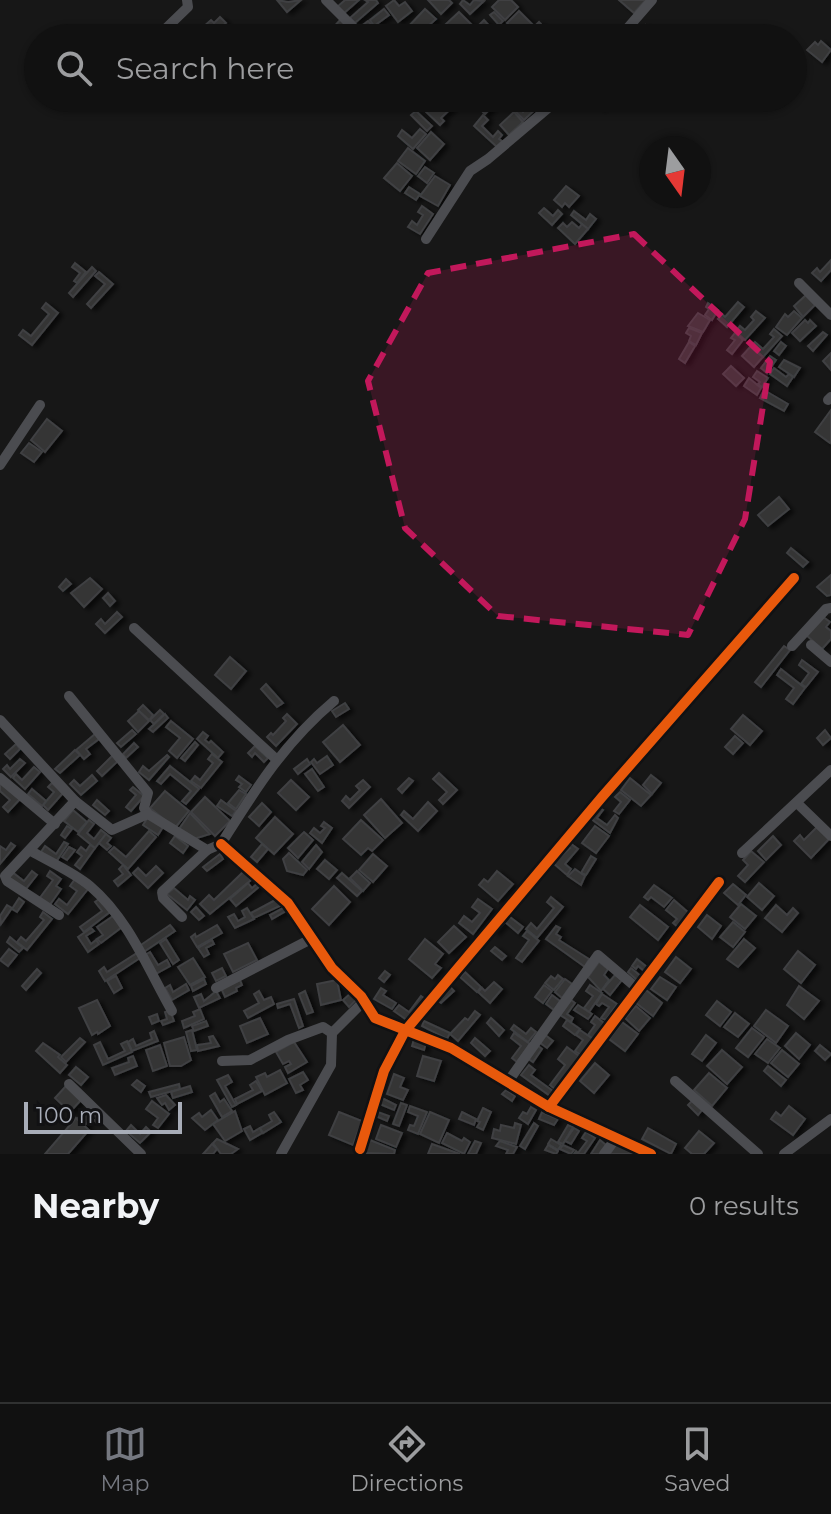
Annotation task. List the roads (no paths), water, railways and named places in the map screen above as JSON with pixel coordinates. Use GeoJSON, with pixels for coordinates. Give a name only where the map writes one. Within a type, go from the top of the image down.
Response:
{"type":"FeatureCollection","features":[{"type":"Feature","properties":{"kind":"street"},"geometry":{"type":"LineString","coordinates":[[170,24],[188,7],[187,0]]}},
{"type":"Feature","properties":{"kind":"street"},"geometry":{"type":"LineString","coordinates":[[326,0],[350,24]]}},
{"type":"Feature","properties":{"kind":"street"},"geometry":{"type":"LineString","coordinates":[[631,24],[652,0]]}},
{"type":"Feature","properties":{"kind":"street"},"geometry":{"type":"LineString","coordinates":[[426,239],[470,171],[543,112]]}},
{"type":"Feature","properties":{"kind":"street"},"geometry":{"type":"LineString","coordinates":[[799,283],[831,315]]}},
{"type":"Feature","properties":{"kind":"street"},"geometry":{"type":"LineString","coordinates":[[0,465],[40,405]]}},
{"type":"Feature","properties":{"kind":"street"},"geometry":{"type":"LineString","coordinates":[[360,1149],[384,1071],[405,1031],[602,797],[794,578]]}},
{"type":"Feature","properties":{"kind":"street"},"geometry":{"type":"LineString","coordinates":[[792,646],[826,609],[831,608]]}},
{"type":"Feature","properties":{"kind":"street"},"geometry":{"type":"LineString","coordinates":[[134,628],[277,760]]}},
{"type":"Feature","properties":{"kind":"street"},"geometry":{"type":"LineString","coordinates":[[811,645],[831,662]]}},
{"type":"Feature","properties":{"kind":"street"},"geometry":{"type":"LineString","coordinates":[[69,696],[148,793],[144,808],[148,814],[207,850]]}},
{"type":"Feature","properties":{"kind":"street"},"geometry":{"type":"LineString","coordinates":[[182,917],[163,898],[162,892],[207,850],[221,844],[302,728],[334,701]]}},
{"type":"Feature","properties":{"kind":"street"},"geometry":{"type":"LineString","coordinates":[[0,720],[75,801],[112,830],[148,814]]}},
{"type":"Feature","properties":{"kind":"street"},"geometry":{"type":"LineString","coordinates":[[742,853],[831,770]]}},
{"type":"Feature","properties":{"kind":"street"},"geometry":{"type":"LineString","coordinates":[[0,778],[55,824]]}},
{"type":"Feature","properties":{"kind":"street"},"geometry":{"type":"LineString","coordinates":[[59,915],[6,879],[7,874],[75,801]]}},
{"type":"Feature","properties":{"kind":"street"},"geometry":{"type":"LineString","coordinates":[[797,803],[828,828]]}},
{"type":"Feature","properties":{"kind":"street"},"geometry":{"type":"LineString","coordinates":[[221,844],[288,903],[332,968],[364,1001],[375,1018],[451,1048],[549,1107],[651,1154]]}},
{"type":"Feature","properties":{"kind":"street"},"geometry":{"type":"LineString","coordinates":[[31,851],[89,886],[108,905],[129,933],[172,1011]]}},
{"type":"Feature","properties":{"kind":"street"},"geometry":{"type":"LineString","coordinates":[[549,1107],[719,882]]}},
{"type":"Feature","properties":{"kind":"street"},"geometry":{"type":"LineString","coordinates":[[216,988],[311,939]]}},
{"type":"Feature","properties":{"kind":"street"},"geometry":{"type":"LineString","coordinates":[[507,1083],[598,955],[638,989]]}},
{"type":"Feature","properties":{"kind":"street"},"geometry":{"type":"LineString","coordinates":[[281,1154],[331,1065],[332,1033],[364,1001]]}},
{"type":"Feature","properties":{"kind":"street"},"geometry":{"type":"LineString","coordinates":[[222,1061],[250,1060],[288,1040],[323,1027],[332,1033]]}},
{"type":"Feature","properties":{"kind":"street"},"geometry":{"type":"LineString","coordinates":[[675,1081],[758,1154]]}},
{"type":"Feature","properties":{"kind":"street"},"geometry":{"type":"LineString","coordinates":[[69,1084],[141,1154]]}},
{"type":"Feature","properties":{"kind":"street"},"geometry":{"type":"LineString","coordinates":[[784,1154],[831,1119]]}},
{"type":"Feature","properties":{"kind":"street"},"geometry":{"type":"LineString","coordinates":[[604,1154],[617,1137]]}}]}
